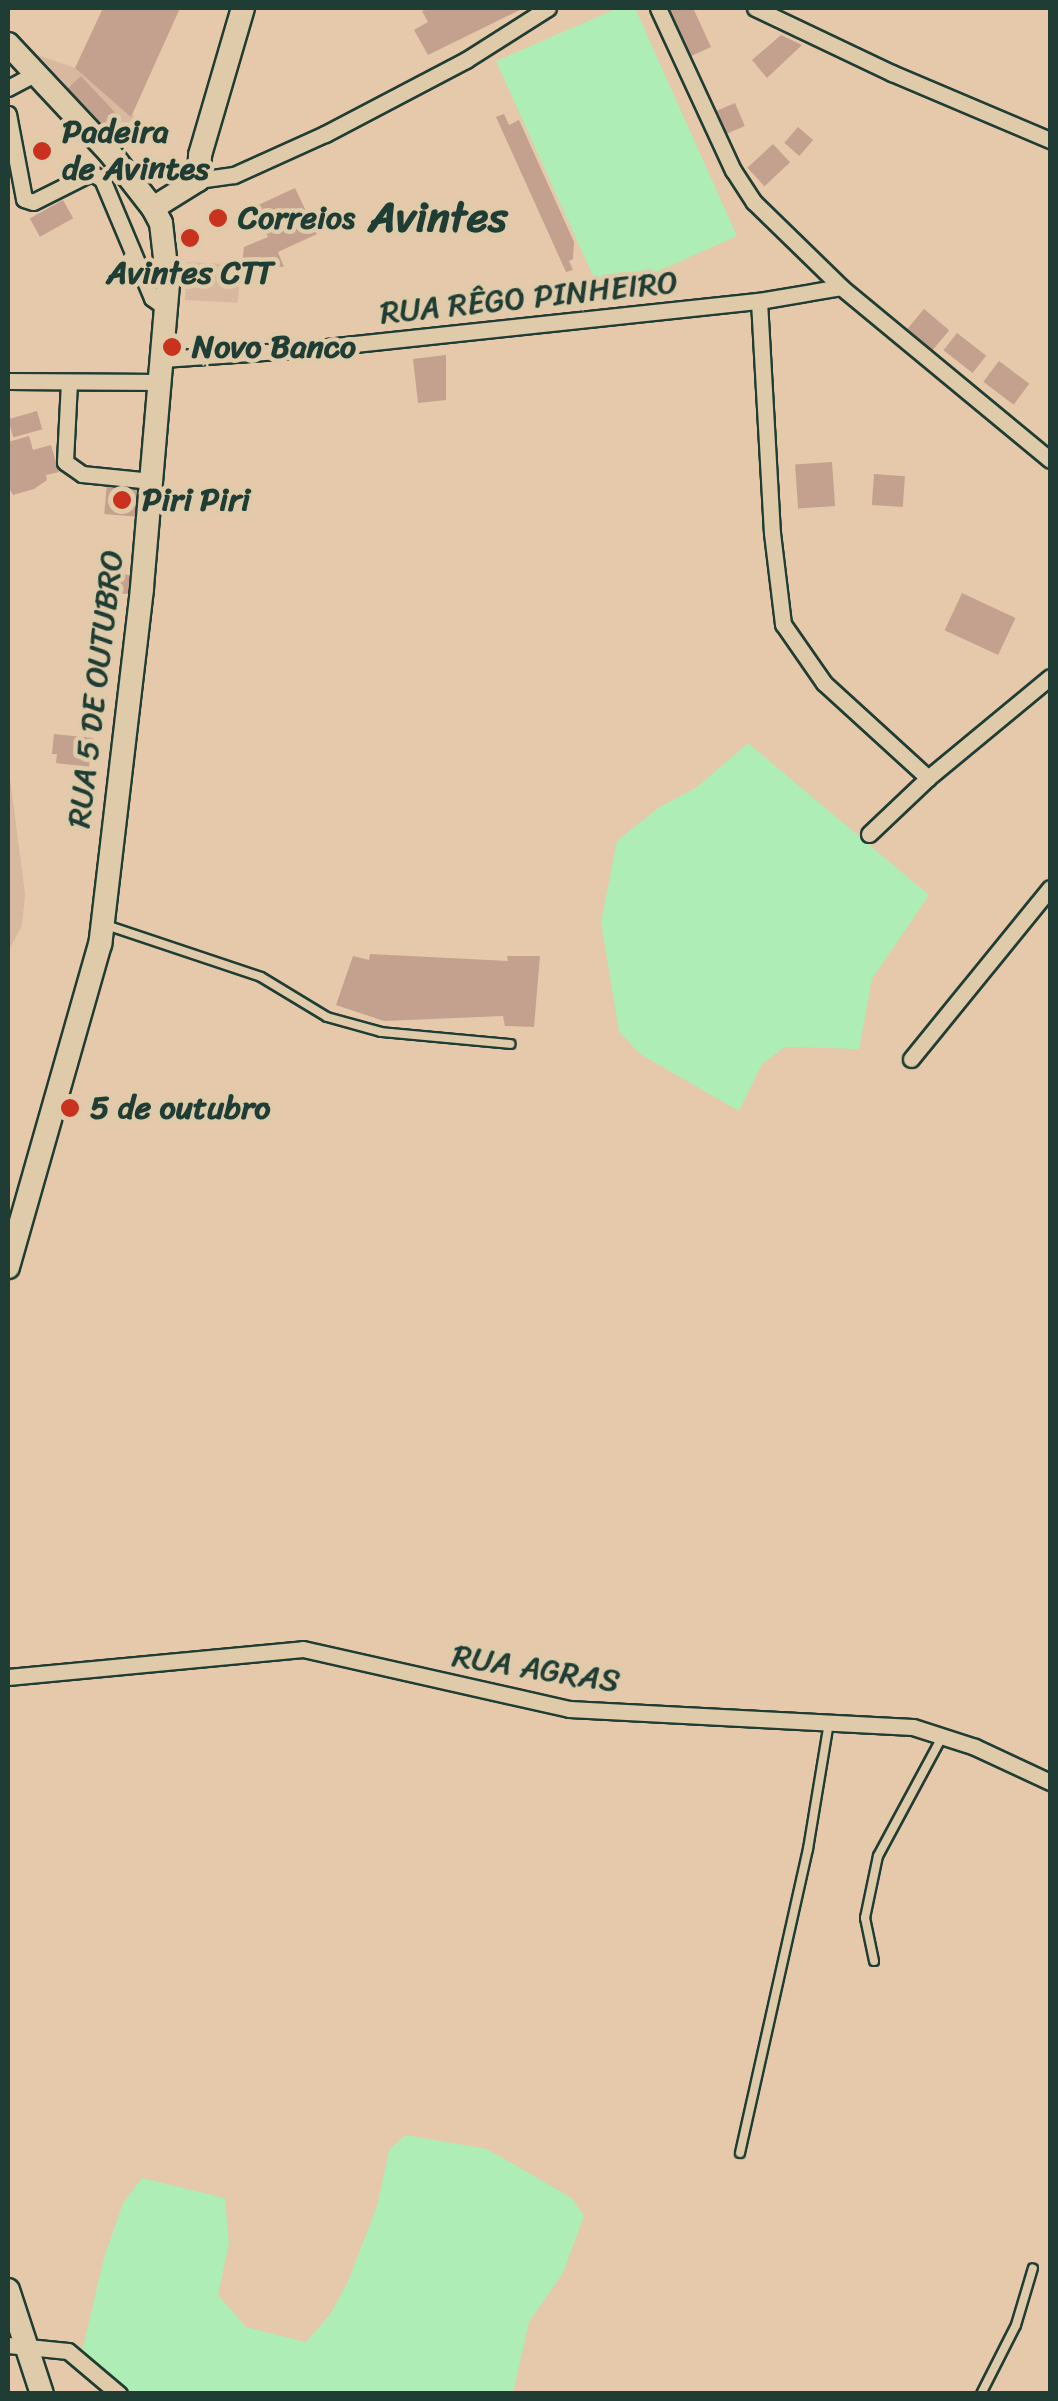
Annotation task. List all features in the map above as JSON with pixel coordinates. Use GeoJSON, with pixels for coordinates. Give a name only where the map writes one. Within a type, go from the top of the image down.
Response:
{"type":"FeatureCollection","features":[{"type":"Feature","properties":{"kind":"street"},"geometry":{"type":"LineString","coordinates":[[198,180],[200,156],[243,8]]}},
{"type":"Feature","properties":{"kind":"street"},"geometry":{"type":"LineString","coordinates":[[153,208],[198,180],[234,176],[325,134],[466,60],[548,8]]}},
{"type":"Feature","properties":{"kind":"street"},"geometry":{"type":"LineString","coordinates":[[658,8],[733,170],[754,202],[841,287],[1050,460]]}},
{"type":"Feature","properties":{"kind":"street"},"geometry":{"type":"LineString","coordinates":[[755,8],[892,74],[1050,140]]}},
{"type":"Feature","properties":{"kind":"street","name":"RUA 5 DE OUTUBRO"},"geometry":{"type":"LineString","coordinates":[[8,44],[110,153],[162,223],[166,308],[152,482],[102,924],[16,1215],[8,1267]]}},
{"type":"Feature","properties":{"kind":"street"},"geometry":{"type":"LineString","coordinates":[[8,88],[34,74]]}},
{"type":"Feature","properties":{"kind":"street"},"geometry":{"type":"LineString","coordinates":[[8,114],[24,199],[33,202],[91,173],[102,179],[152,298],[166,308]]}},
{"type":"Feature","properties":{"kind":"street","name":"RUA RÊGO PINHEIRO"},"geometry":{"type":"LineString","coordinates":[[8,381],[70,382],[308,349],[759,301],[841,287]]}},
{"type":"Feature","properties":{"kind":"street"},"geometry":{"type":"LineString","coordinates":[[759,301],[772,533],[783,624],[824,683],[928,778]]}},
{"type":"Feature","properties":{"kind":"street"},"geometry":{"type":"LineString","coordinates":[[70,382],[66,462],[82,474],[152,482]]}},
{"type":"Feature","properties":{"kind":"street"},"geometry":{"type":"LineString","coordinates":[[869,834],[928,778],[1050,677]]}},
{"type":"Feature","properties":{"kind":"street"},"geometry":{"type":"LineString","coordinates":[[911,1058],[1050,888]]}},
{"type":"Feature","properties":{"kind":"street","name":"RUA AGRAS"},"geometry":{"type":"LineString","coordinates":[[8,1677],[303,1649],[568,1709],[913,1727],[1050,1782]]}},
{"type":"Feature","properties":{"kind":"street"},"geometry":{"type":"LineString","coordinates":[[8,2290],[17,2345],[42,2394]]}},
{"type":"Feature","properties":{"kind":"street"},"geometry":{"type":"LineString","coordinates":[[17,2345],[68,2350],[120,2394]]}},
{"type":"Feature","properties":{"kind":"lane"},"geometry":{"type":"LineString","coordinates":[[102,924],[261,977],[326,1017],[381,1032],[510,1044]]}},
{"type":"Feature","properties":{"kind":"lane"},"geometry":{"type":"LineString","coordinates":[[740,2153],[808,1848],[829,1720]]}},
{"type":"Feature","properties":{"kind":"lane"},"geometry":{"type":"LineString","coordinates":[[874,1960],[865,1918],[878,1856],[942,1736]]}},
{"type":"Feature","properties":{"kind":"lane"},"geometry":{"type":"LineString","coordinates":[[981,2394],[1016,2325],[1033,2268]]}},
{"type":"Feature","properties":{"kind":"shaded area"},"geometry":{"type":"Polygon","coordinates":[[[38,55],[75,68],[166,142],[128,141],[109,133],[38,55]]]}},
{"type":"Feature","properties":{"kind":"shaded area"},"geometry":{"type":"Polygon","coordinates":[[[187,262],[240,265],[238,303],[185,300],[187,262]]]}},
{"type":"Feature","properties":{"kind":"shaded area"},"geometry":{"type":"Polygon","coordinates":[[[8,762],[25,894],[22,926],[8,951],[8,762]]]}},
{"type":"Feature","properties":{"kind":"green space"},"geometry":{"type":"Polygon","coordinates":[[[618,8],[635,8],[737,236],[602,296],[496,61],[618,8]]]}},
{"type":"Feature","properties":{"kind":"green space"},"geometry":{"type":"Polygon","coordinates":[[[748,743],[929,895],[872,979],[859,1049],[785,1047],[762,1064],[739,1111],[640,1054],[619,1032],[601,922],[617,841],[658,808],[697,787],[748,743]]]}},
{"type":"Feature","properties":{"kind":"green space"},"geometry":{"type":"Polygon","coordinates":[[[405,2135],[487,2149],[572,2198],[584,2216],[563,2273],[529,2322],[513,2393],[134,2393],[81,2356],[104,2258],[123,2203],[142,2178],[225,2198],[229,2244],[218,2295],[246,2327],[306,2342],[331,2313],[349,2279],[377,2206],[389,2150],[405,2135]]]}},
{"type":"Feature","properties":{"kind":"building"},"geometry":{"type":"Polygon","coordinates":[[[103,8],[180,8],[131,117],[75,68],[103,8]]]}},
{"type":"Feature","properties":{"kind":"building"},"geometry":{"type":"Polygon","coordinates":[[[524,8],[428,55],[414,30],[428,22],[422,11],[524,8]]]}},
{"type":"Feature","properties":{"kind":"building"},"geometry":{"type":"Polygon","coordinates":[[[667,8],[693,8],[711,47],[689,57],[667,8]]]}},
{"type":"Feature","properties":{"kind":"building"},"geometry":{"type":"Polygon","coordinates":[[[781,35],[802,45],[767,78],[752,60],[781,35]]]}},
{"type":"Feature","properties":{"kind":"building"},"geometry":{"type":"Polygon","coordinates":[[[81,76],[118,115],[103,129],[66,90],[81,76]]]}},
{"type":"Feature","properties":{"kind":"building"},"geometry":{"type":"Polygon","coordinates":[[[735,103],[745,126],[725,134],[716,111],[735,103]]]}},
{"type":"Feature","properties":{"kind":"building"},"geometry":{"type":"Polygon","coordinates":[[[504,114],[509,125],[519,120],[574,242],[573,259],[569,261],[573,270],[566,272],[496,117],[504,114]]]}},
{"type":"Feature","properties":{"kind":"building"},"geometry":{"type":"Polygon","coordinates":[[[798,127],[813,140],[799,156],[784,143],[798,127]]]}},
{"type":"Feature","properties":{"kind":"building"},"geometry":{"type":"Polygon","coordinates":[[[773,144],[790,162],[764,186],[747,168],[773,144]]]}},
{"type":"Feature","properties":{"kind":"building"},"geometry":{"type":"Polygon","coordinates":[[[295,188],[317,234],[278,252],[284,267],[242,265],[244,247],[268,237],[254,207],[295,188]]]}},
{"type":"Feature","properties":{"kind":"building"},"geometry":{"type":"Polygon","coordinates":[[[63,200],[73,218],[40,237],[30,218],[63,200]]]}},
{"type":"Feature","properties":{"kind":"building"},"geometry":{"type":"Polygon","coordinates":[[[924,309],[949,330],[932,351],[907,330],[924,309]]]}},
{"type":"Feature","properties":{"kind":"building"},"geometry":{"type":"Polygon","coordinates":[[[957,333],[986,356],[973,373],[943,350],[957,333]]]}},
{"type":"Feature","properties":{"kind":"building"},"geometry":{"type":"Polygon","coordinates":[[[446,355],[446,400],[418,403],[413,359],[446,355]]]}},
{"type":"Feature","properties":{"kind":"building"},"geometry":{"type":"Polygon","coordinates":[[[999,361],[1029,384],[1014,405],[983,382],[999,361]]]}},
{"type":"Feature","properties":{"kind":"building"},"geometry":{"type":"Polygon","coordinates":[[[37,411],[42,429],[13,438],[8,419],[37,411]]]}},
{"type":"Feature","properties":{"kind":"building"},"geometry":{"type":"Polygon","coordinates":[[[29,436],[33,450],[51,445],[59,472],[46,475],[47,480],[34,489],[13,495],[8,486],[8,442],[29,436]]]}},
{"type":"Feature","properties":{"kind":"building"},"geometry":{"type":"Polygon","coordinates":[[[832,462],[835,506],[798,508],[795,465],[832,462]]]}},
{"type":"Feature","properties":{"kind":"building"},"geometry":{"type":"Polygon","coordinates":[[[874,474],[905,476],[903,507],[872,505],[874,474]]]}},
{"type":"Feature","properties":{"kind":"building","name":"Piri Piri"},"geometry":{"type":"Polygon","coordinates":[[[107,483],[140,486],[137,517],[104,514],[107,483]]]}},
{"type":"Feature","properties":{"kind":"building"},"geometry":{"type":"Polygon","coordinates":[[[119,574],[130,575],[128,594],[117,593],[119,574]]]}},
{"type":"Feature","properties":{"kind":"building"},"geometry":{"type":"Polygon","coordinates":[[[962,593],[1015,618],[998,655],[945,630],[962,593]]]}},
{"type":"Feature","properties":{"kind":"building"},"geometry":{"type":"Polygon","coordinates":[[[54,734],[93,738],[89,767],[56,763],[57,754],[52,754],[54,734]]]}},
{"type":"Feature","properties":{"kind":"building"},"geometry":{"type":"Polygon","coordinates":[[[370,954],[508,961],[507,956],[540,956],[534,1027],[505,1026],[503,1016],[384,1021],[336,1005],[353,956],[369,960],[370,954]]]}},
{"type":"Feature","properties":{"kind":"place","name":"Padeira de Avintes"},"geometry":{"type":"Point","coordinates":[42,151]}},
{"type":"Feature","properties":{"kind":"place","name":"Correios"},"geometry":{"type":"Point","coordinates":[218,218]}},
{"type":"Feature","properties":{"kind":"place","name":"Avintes CTT"},"geometry":{"type":"Point","coordinates":[190,238]}},
{"type":"Feature","properties":{"kind":"place","name":"Novo Banco"},"geometry":{"type":"Point","coordinates":[172,347]}},
{"type":"Feature","properties":{"kind":"place","name":"Piri Piri"},"geometry":{"type":"Point","coordinates":[122,500]}},
{"type":"Feature","properties":{"kind":"place","name":"5 de outubro"},"geometry":{"type":"Point","coordinates":[70,1108]}},
{"type":"Feature","properties":{"kind":"district","name":"Avintes"},"geometry":{"type":"Point","coordinates":[438,217]}}]}
